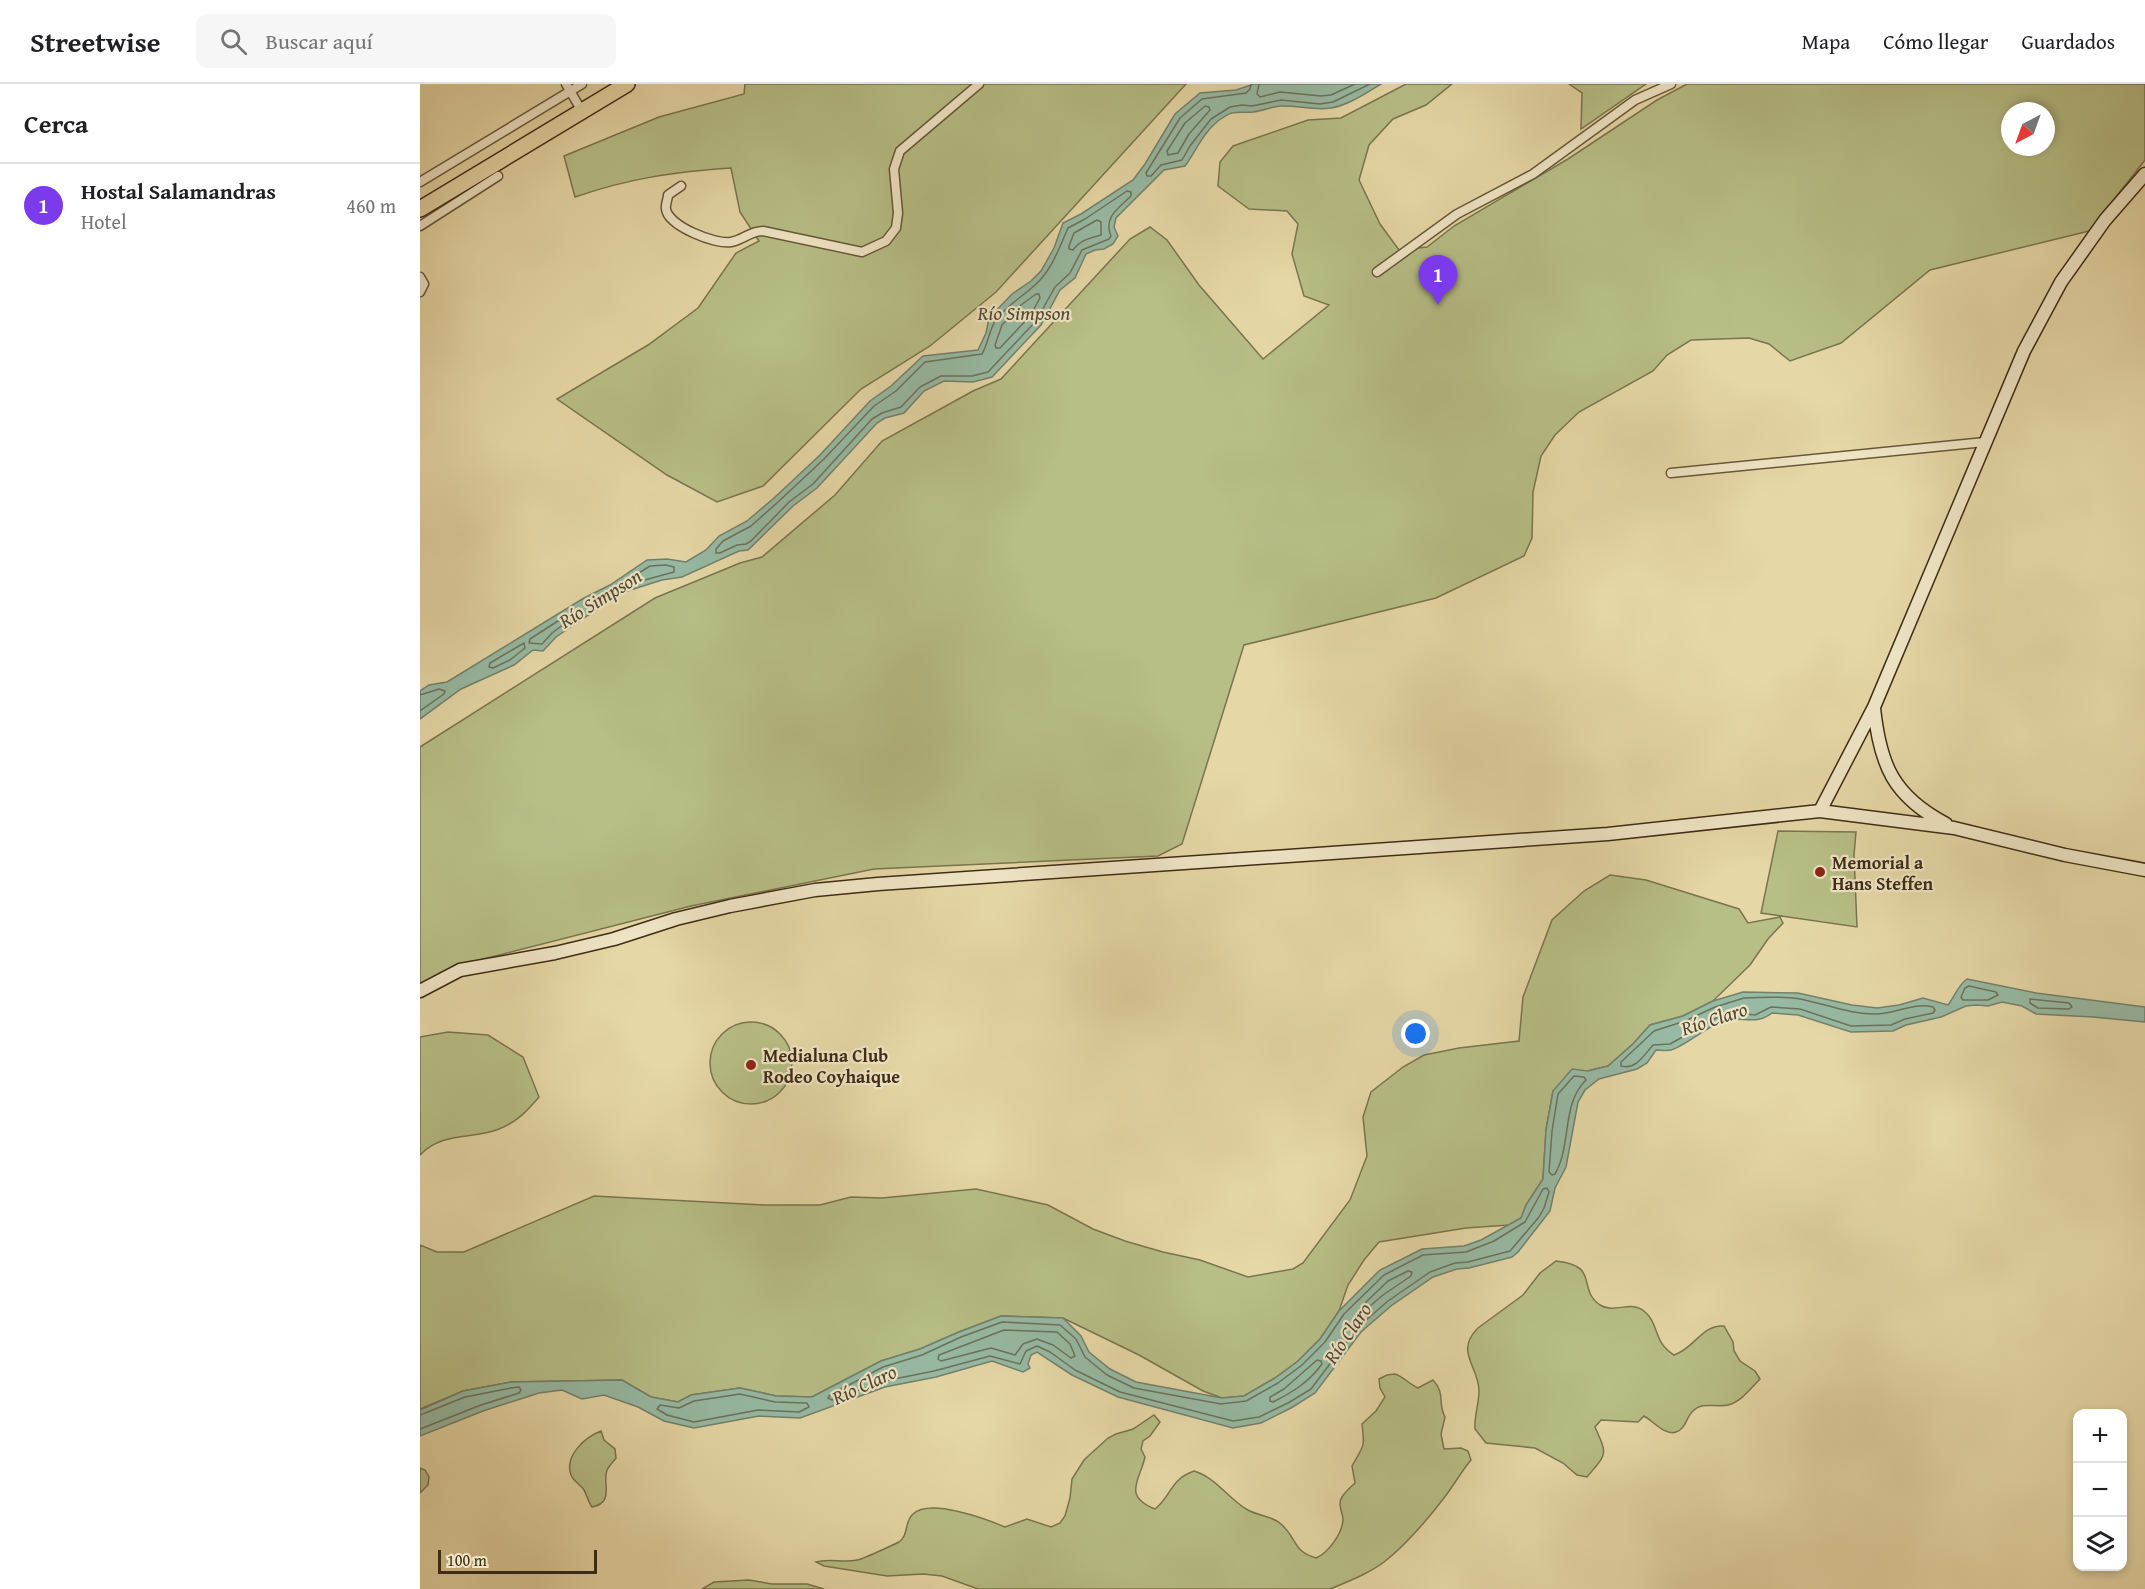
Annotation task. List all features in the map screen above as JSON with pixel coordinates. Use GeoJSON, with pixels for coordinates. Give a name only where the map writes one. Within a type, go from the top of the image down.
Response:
{"type":"FeatureCollection","features":[{"type":"Feature","properties":{"kind":"highway"},"geometry":{"type":"LineString","coordinates":[[583,113],[627,84]]}},
{"type":"Feature","properties":{"kind":"highway"},"geometry":{"type":"LineString","coordinates":[[420,209],[583,113],[637,84]]}},
{"type":"Feature","properties":{"kind":"street"},"geometry":{"type":"LineString","coordinates":[[420,182],[568,87],[582,84]]}},
{"type":"Feature","properties":{"kind":"street"},"geometry":{"type":"LineString","coordinates":[[681,186],[668,195],[666,209],[670,218],[703,238],[725,243],[734,242],[754,231],[762,231],[862,252],[886,241],[896,228],[898,213],[894,169],[900,152],[979,84]]}},
{"type":"Feature","properties":{"kind":"street"},"geometry":{"type":"LineString","coordinates":[[1377,272],[1457,214],[1533,174],[1635,100],[1671,84]]}},
{"type":"Feature","properties":{"kind":"street"},"geometry":{"type":"LineString","coordinates":[[568,87],[583,113]]}},
{"type":"Feature","properties":{"kind":"street"},"geometry":{"type":"LineString","coordinates":[[1820,811],[1874,707],[2024,351],[2061,282],[2105,220],[2145,174]]}},
{"type":"Feature","properties":{"kind":"street"},"geometry":{"type":"LineString","coordinates":[[420,226],[498,176]]}},
{"type":"Feature","properties":{"kind":"street"},"geometry":{"type":"LineString","coordinates":[[420,278],[424,284],[420,291]]}},
{"type":"Feature","properties":{"kind":"street"},"geometry":{"type":"LineString","coordinates":[[1671,472],[1985,442]]}},
{"type":"Feature","properties":{"kind":"street"},"geometry":{"type":"LineString","coordinates":[[1874,707],[1879,747],[1890,773],[1918,805],[1954,828]]}},
{"type":"Feature","properties":{"kind":"street"},"geometry":{"type":"LineString","coordinates":[[420,991],[447,975],[475,966],[555,953],[730,906],[815,890],[1597,834],[1820,811],[1954,828],[2065,855],[2145,870]]}},
{"type":"Feature","properties":{"kind":"green space"},"geometry":{"type":"Polygon","coordinates":[[[745,84],[1186,84],[996,292],[930,346],[861,389],[763,486],[717,502],[667,475],[557,399],[648,345],[698,308],[736,253],[759,241],[740,212],[731,168],[652,177],[575,197],[564,156],[659,117],[744,94],[745,84]]]}},
{"type":"Feature","properties":{"kind":"green space"},"geometry":{"type":"Polygon","coordinates":[[[1406,84],[1452,84],[1426,105],[1393,119],[1369,145],[1359,180],[1380,224],[1399,250],[1427,247],[1454,226],[1568,159],[1657,100],[1687,84],[2145,84],[2145,160],[2089,231],[1930,270],[1841,343],[1790,361],[1769,344],[1749,338],[1691,340],[1667,355],[1653,371],[1579,412],[1555,435],[1541,456],[1533,492],[1532,538],[1524,556],[1436,598],[1244,645],[1182,844],[1158,856],[874,869],[691,906],[460,965],[420,988],[420,747],[655,598],[740,563],[762,557],[835,495],[882,441],[973,391],[1001,379],[1130,239],[1150,227],[1167,240],[1199,285],[1263,359],[1329,305],[1304,296],[1292,254],[1298,224],[1287,211],[1249,209],[1218,186],[1220,162],[1233,146],[1308,120],[1341,118],[1406,84]]]}},
{"type":"Feature","properties":{"kind":"green space"},"geometry":{"type":"Polygon","coordinates":[[[1569,84],[1646,84],[1581,129],[1582,93],[1569,84]]]}},
{"type":"Feature","properties":{"kind":"green space"},"geometry":{"type":"Polygon","coordinates":[[[1778,831],[1856,832],[1854,855],[1857,927],[1761,913],[1778,831]]]}},
{"type":"Feature","properties":{"kind":"green space"},"geometry":{"type":"Polygon","coordinates":[[[1610,875],[1646,880],[1739,909],[1748,923],[1780,917],[1783,923],[1768,939],[1750,965],[1713,1001],[1683,1016],[1650,1025],[1608,1066],[1588,1071],[1553,1091],[1546,1130],[1543,1179],[1526,1205],[1521,1218],[1509,1225],[1466,1228],[1379,1242],[1348,1285],[1339,1311],[1320,1339],[1298,1361],[1244,1396],[1222,1398],[1203,1391],[1139,1355],[1063,1318],[1001,1316],[920,1349],[881,1361],[812,1397],[776,1396],[740,1388],[691,1395],[678,1402],[651,1397],[622,1380],[511,1382],[463,1391],[420,1409],[420,1245],[437,1252],[464,1252],[594,1196],[765,1205],[820,1205],[851,1197],[882,1198],[976,1189],[1048,1205],[1093,1229],[1125,1241],[1200,1260],[1248,1277],[1293,1269],[1303,1263],[1350,1200],[1367,1156],[1363,1117],[1371,1092],[1403,1067],[1424,1055],[1459,1048],[1519,1041],[1523,997],[1552,920],[1584,891],[1610,875]]]}},
{"type":"Feature","properties":{"kind":"green space","name":"Medialuna Club Rodeo Coyhaique"},"geometry":{"type":"Polygon","coordinates":[[[751,1022],[767,1025],[780,1034],[789,1047],[792,1063],[789,1079],[780,1092],[767,1101],[751,1104],[735,1101],[722,1092],[713,1079],[710,1063],[713,1047],[722,1034],[735,1025],[751,1022]]]}},
{"type":"Feature","properties":{"kind":"green space"},"geometry":{"type":"Polygon","coordinates":[[[448,1032],[488,1035],[523,1057],[539,1097],[521,1116],[505,1126],[489,1132],[438,1142],[420,1155],[420,1037],[448,1032]]]}},
{"type":"Feature","properties":{"kind":"green space"},"geometry":{"type":"Polygon","coordinates":[[[1556,1261],[1570,1264],[1583,1273],[1589,1292],[1600,1305],[1611,1308],[1634,1307],[1644,1311],[1652,1321],[1662,1344],[1674,1355],[1687,1348],[1710,1329],[1724,1326],[1740,1361],[1755,1371],[1760,1379],[1746,1394],[1733,1403],[1724,1406],[1705,1405],[1697,1408],[1682,1428],[1676,1432],[1663,1430],[1644,1416],[1638,1422],[1601,1420],[1595,1427],[1602,1444],[1603,1454],[1599,1463],[1587,1477],[1577,1475],[1563,1463],[1535,1448],[1486,1443],[1475,1429],[1479,1391],[1468,1352],[1468,1344],[1478,1328],[1523,1295],[1540,1273],[1556,1261]]]}},
{"type":"Feature","properties":{"kind":"green space"},"geometry":{"type":"Polygon","coordinates":[[[1395,1374],[1418,1388],[1433,1380],[1439,1390],[1445,1417],[1441,1434],[1444,1449],[1461,1448],[1468,1451],[1471,1460],[1448,1493],[1400,1548],[1371,1570],[1330,1589],[978,1589],[942,1576],[923,1574],[887,1576],[824,1566],[816,1562],[857,1560],[899,1542],[904,1536],[910,1517],[921,1510],[932,1508],[985,1519],[1005,1527],[1027,1519],[1051,1527],[1060,1523],[1065,1516],[1072,1479],[1084,1460],[1108,1438],[1133,1429],[1154,1415],[1160,1422],[1150,1436],[1143,1441],[1141,1449],[1145,1457],[1136,1487],[1139,1499],[1155,1509],[1180,1479],[1194,1471],[1215,1483],[1246,1509],[1277,1521],[1303,1552],[1316,1558],[1330,1547],[1340,1531],[1343,1520],[1341,1500],[1355,1483],[1352,1466],[1363,1446],[1362,1424],[1376,1411],[1385,1397],[1380,1388],[1379,1379],[1395,1374]]]}},
{"type":"Feature","properties":{"kind":"green space"},"geometry":{"type":"Polygon","coordinates":[[[601,1431],[604,1440],[615,1449],[616,1458],[607,1470],[606,1497],[599,1505],[592,1507],[584,1490],[571,1475],[570,1461],[577,1448],[601,1431]]]}},
{"type":"Feature","properties":{"kind":"green space"},"geometry":{"type":"Polygon","coordinates":[[[420,1468],[425,1470],[429,1477],[428,1485],[420,1493],[420,1468]]]}},
{"type":"Feature","properties":{"kind":"green space"},"geometry":{"type":"Polygon","coordinates":[[[749,1580],[772,1584],[807,1584],[824,1589],[702,1589],[714,1582],[749,1580]]]}},
{"type":"Feature","properties":{"kind":"water","name":"Río Simpson"},"geometry":{"type":"Polygon","coordinates":[[[1254,84],[1381,84],[1351,101],[1331,108],[1280,106],[1253,112],[1235,112],[1223,117],[1208,131],[1185,166],[1164,170],[1116,218],[1114,227],[1118,236],[1113,244],[1086,254],[1075,278],[1060,290],[1041,325],[992,377],[973,382],[944,381],[924,391],[904,413],[885,418],[877,423],[817,488],[793,506],[748,550],[739,551],[682,577],[662,580],[621,593],[556,637],[543,651],[533,650],[514,665],[461,689],[420,719],[420,691],[429,685],[447,682],[584,598],[610,585],[647,560],[667,559],[686,562],[706,550],[719,536],[747,521],[820,455],[870,401],[891,386],[923,356],[978,350],[986,333],[989,318],[1012,294],[1041,271],[1054,248],[1063,223],[1133,180],[1175,114],[1200,93],[1236,90],[1254,84]]]}},
{"type":"Feature","properties":{"kind":"water","name":"Río Claro"},"geometry":{"type":"Polygon","coordinates":[[[1967,979],[2036,993],[2145,1007],[2145,1022],[2036,1014],[2022,1006],[2002,1002],[1988,1006],[1966,1006],[1941,1017],[1906,1025],[1893,1031],[1851,1032],[1798,1015],[1772,1013],[1759,1019],[1734,1019],[1721,1022],[1677,1048],[1656,1050],[1647,1063],[1637,1069],[1599,1079],[1585,1090],[1578,1102],[1566,1167],[1555,1188],[1550,1211],[1518,1252],[1512,1257],[1457,1269],[1433,1277],[1391,1306],[1361,1332],[1315,1393],[1261,1423],[1233,1428],[1118,1397],[1072,1375],[1037,1352],[1031,1355],[1028,1364],[1030,1368],[1023,1372],[992,1361],[936,1377],[885,1387],[800,1418],[759,1416],[694,1428],[664,1421],[638,1407],[604,1395],[582,1399],[562,1390],[539,1393],[483,1411],[420,1436],[420,1410],[463,1391],[511,1382],[622,1380],[651,1397],[678,1402],[691,1395],[740,1388],[776,1396],[812,1397],[881,1361],[920,1349],[1001,1316],[1063,1318],[1081,1336],[1089,1352],[1110,1369],[1136,1382],[1222,1398],[1244,1396],[1298,1361],[1320,1339],[1339,1311],[1380,1270],[1422,1249],[1464,1246],[1481,1240],[1521,1218],[1526,1205],[1543,1179],[1546,1130],[1553,1091],[1572,1069],[1588,1071],[1608,1066],[1650,1025],[1683,1016],[1713,1001],[1743,992],[1798,993],[1877,1008],[1923,998],[1948,1005],[1967,979]]]}},
{"type":"Feature","properties":{"kind":"place","name":"Hostal Salamandras"},"geometry":{"type":"Point","coordinates":[1438,305]}},
{"type":"Feature","properties":{"kind":"place","name":"Memorial a Hans Steffen"},"geometry":{"type":"Point","coordinates":[1820,872]}},
{"type":"Feature","properties":{"kind":"place","name":"Medialuna Club Rodeo Coyhaique"},"geometry":{"type":"Point","coordinates":[751,1065]}}]}
